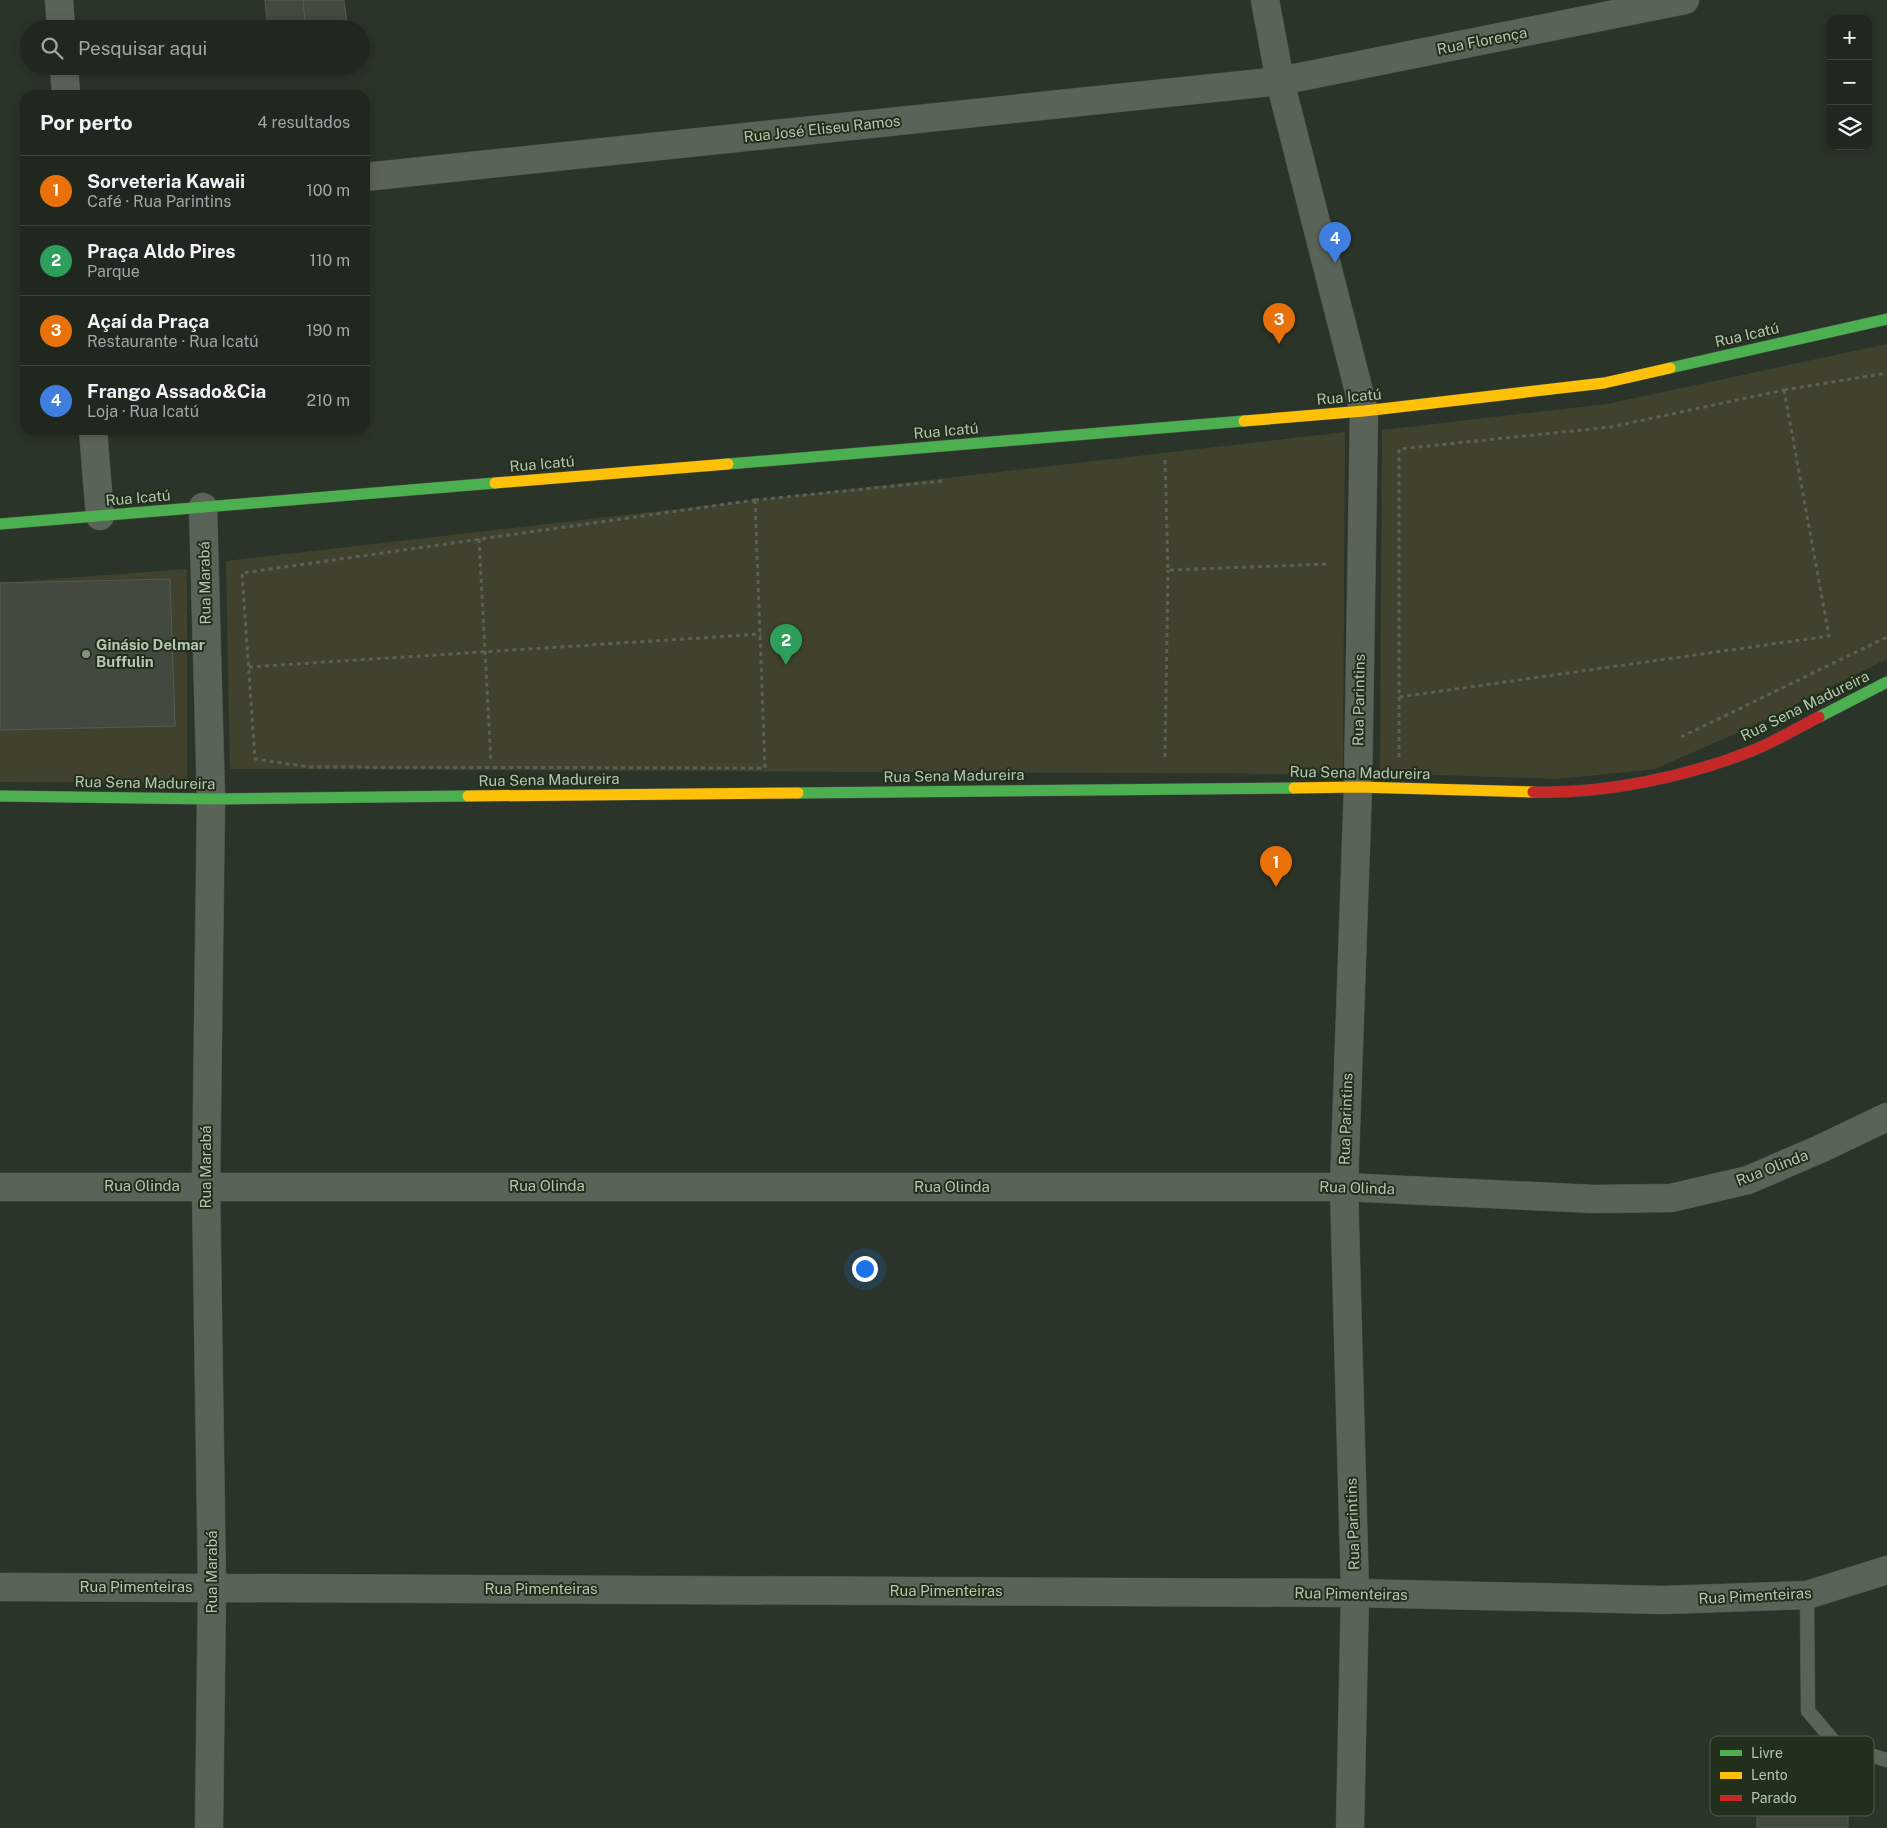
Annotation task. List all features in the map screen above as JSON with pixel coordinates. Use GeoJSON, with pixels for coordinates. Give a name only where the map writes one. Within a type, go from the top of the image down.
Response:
{"type":"FeatureCollection","features":[{"type":"Feature","properties":{"kind":"street"},"geometry":{"type":"LineString","coordinates":[[59,0],[60,20]]}},
{"type":"Feature","properties":{"kind":"street","name":"Rua Parintins"},"geometry":{"type":"LineString","coordinates":[[1265,0],[1280,81],[1364,411],[1358,787],[1344,1187],[1355,1593],[1350,1828]]}},
{"type":"Feature","properties":{"kind":"street","name":"Rua Florença"},"geometry":{"type":"LineString","coordinates":[[1280,81],[1685,0]]}},
{"type":"Feature","properties":{"kind":"street"},"geometry":{"type":"LineString","coordinates":[[65,75],[66,90]]}},
{"type":"Feature","properties":{"kind":"street","name":"Rua José Eliseu Ramos"},"geometry":{"type":"LineString","coordinates":[[370,176],[1280,81]]}},
{"type":"Feature","properties":{"kind":"street","name":"Rua Icatú"},"geometry":{"type":"LineString","coordinates":[[0,524],[1364,411],[1604,383],[1887,319]]}},
{"type":"Feature","properties":{"kind":"street"},"geometry":{"type":"LineString","coordinates":[[93,435],[100,516]]}},
{"type":"Feature","properties":{"kind":"street","name":"Rua Marabá"},"geometry":{"type":"LineString","coordinates":[[203,507],[211,799],[206,1186],[212,1587],[209,1828]]}},
{"type":"Feature","properties":{"kind":"street","name":"Rua Sena Madureira"},"geometry":{"type":"LineString","coordinates":[[0,796],[211,799],[1358,787],[1558,793],[1661,780],[1754,750],[1887,682]]}},
{"type":"Feature","properties":{"kind":"street","name":"Rua Olinda"},"geometry":{"type":"LineString","coordinates":[[0,1187],[1344,1187],[1594,1199],[1671,1198],[1748,1180],[1820,1150],[1887,1117]]}},
{"type":"Feature","properties":{"kind":"street","name":"Rua Pimenteiras"},"geometry":{"type":"LineString","coordinates":[[0,1587],[1355,1593],[1662,1600],[1807,1596],[1887,1570]]}},
{"type":"Feature","properties":{"kind":"lane"},"geometry":{"type":"LineString","coordinates":[[1807,1596],[1808,1711],[1829,1736]]}},
{"type":"Feature","properties":{"kind":"lane"},"geometry":{"type":"LineString","coordinates":[[1874,1756],[1887,1760]]}},
{"type":"Feature","properties":{"kind":"path"},"geometry":{"type":"LineString","coordinates":[[1398,764],[1399,450],[1611,427],[1784,390],[1887,373]]}},
{"type":"Feature","properties":{"kind":"path"},"geometry":{"type":"LineString","coordinates":[[1399,698],[1829,636],[1784,390]]}},
{"type":"Feature","properties":{"kind":"path"},"geometry":{"type":"LineString","coordinates":[[1156,460],[1175,458]]}},
{"type":"Feature","properties":{"kind":"path"},"geometry":{"type":"LineString","coordinates":[[1165,459],[1168,570],[1165,762]]}},
{"type":"Feature","properties":{"kind":"path"},"geometry":{"type":"LineString","coordinates":[[775,768],[310,767],[256,758],[242,573],[756,500],[951,480]]}},
{"type":"Feature","properties":{"kind":"path"},"geometry":{"type":"LineString","coordinates":[[756,500],[765,768]]}},
{"type":"Feature","properties":{"kind":"path"},"geometry":{"type":"LineString","coordinates":[[479,539],[491,767]]}},
{"type":"Feature","properties":{"kind":"path"},"geometry":{"type":"LineString","coordinates":[[1168,570],[1332,563],[1332,573]]}},
{"type":"Feature","properties":{"kind":"path"},"geometry":{"type":"LineString","coordinates":[[249,667],[761,634]]}},
{"type":"Feature","properties":{"kind":"path"},"geometry":{"type":"LineString","coordinates":[[1678,738],[1887,637]]}},
{"type":"Feature","properties":{"kind":"green space"},"geometry":{"type":"Polygon","coordinates":[[[1887,344],[1887,659],[1744,730],[1655,769],[1558,779],[1380,773],[1382,430],[1607,404],[1887,344]]]}},
{"type":"Feature","properties":{"kind":"green space"},"geometry":{"type":"Polygon","coordinates":[[[1345,432],[1343,774],[230,769],[226,561],[1345,432]]]}},
{"type":"Feature","properties":{"kind":"green space","name":"Ginásio Delmar Buffulin"},"geometry":{"type":"Polygon","coordinates":[[[187,569],[187,783],[0,782],[0,583],[187,569]]]}},
{"type":"Feature","properties":{"kind":"building"},"geometry":{"type":"Polygon","coordinates":[[[265,0],[303,0],[305,20],[267,20],[265,0]]]}},
{"type":"Feature","properties":{"kind":"building"},"geometry":{"type":"Polygon","coordinates":[[[303,0],[344,0],[347,20],[305,20],[303,0]]]}},
{"type":"Feature","properties":{"kind":"building","name":"Ginásio Delmar Buffulin"},"geometry":{"type":"Polygon","coordinates":[[[170,579],[175,726],[0,730],[0,583],[170,579]]]}},
{"type":"Feature","properties":{"kind":"building"},"geometry":{"type":"Polygon","coordinates":[[[1757,1816],[1848,1816],[1848,1828],[1757,1828],[1757,1816]]]}},
{"type":"Feature","properties":{"kind":"traffic: fast"},"geometry":{"type":"LineString","coordinates":[[1670,368],[1887,319]]}},
{"type":"Feature","properties":{"kind":"traffic: fast"},"geometry":{"type":"LineString","coordinates":[[728,464],[1244,421]]}},
{"type":"Feature","properties":{"kind":"traffic: fast"},"geometry":{"type":"LineString","coordinates":[[0,524],[495,483]]}},
{"type":"Feature","properties":{"kind":"traffic: fast"},"geometry":{"type":"LineString","coordinates":[[1819,717],[1887,682]]}},
{"type":"Feature","properties":{"kind":"traffic: fast"},"geometry":{"type":"LineString","coordinates":[[798,793],[1294,788]]}},
{"type":"Feature","properties":{"kind":"traffic: fast"},"geometry":{"type":"LineString","coordinates":[[0,796],[211,799],[468,796]]}},
{"type":"Feature","properties":{"kind":"traffic: slow"},"geometry":{"type":"LineString","coordinates":[[1244,421],[1364,411],[1604,383],[1670,368]]}},
{"type":"Feature","properties":{"kind":"traffic: slow"},"geometry":{"type":"LineString","coordinates":[[495,483],[728,464]]}},
{"type":"Feature","properties":{"kind":"traffic: slow"},"geometry":{"type":"LineString","coordinates":[[1294,788],[1358,787],[1533,792]]}},
{"type":"Feature","properties":{"kind":"traffic: slow"},"geometry":{"type":"LineString","coordinates":[[468,796],[798,793]]}},
{"type":"Feature","properties":{"kind":"traffic: jam"},"geometry":{"type":"LineString","coordinates":[[1533,792],[1560,792],[1617,787],[1674,776],[1754,750],[1819,717]]}},
{"type":"Feature","properties":{"kind":"place","name":"Frango Assado&Cia"},"geometry":{"type":"Point","coordinates":[1335,263]}},
{"type":"Feature","properties":{"kind":"place","name":"Açaí da Praça"},"geometry":{"type":"Point","coordinates":[1279,344]}},
{"type":"Feature","properties":{"kind":"place","name":"Ginásio Delmar Buffulin"},"geometry":{"type":"Point","coordinates":[86,654]}},
{"type":"Feature","properties":{"kind":"place","name":"Praça Aldo Pires"},"geometry":{"type":"Point","coordinates":[786,665]}},
{"type":"Feature","properties":{"kind":"place","name":"Sorveteria Kawaii"},"geometry":{"type":"Point","coordinates":[1276,887]}}]}
